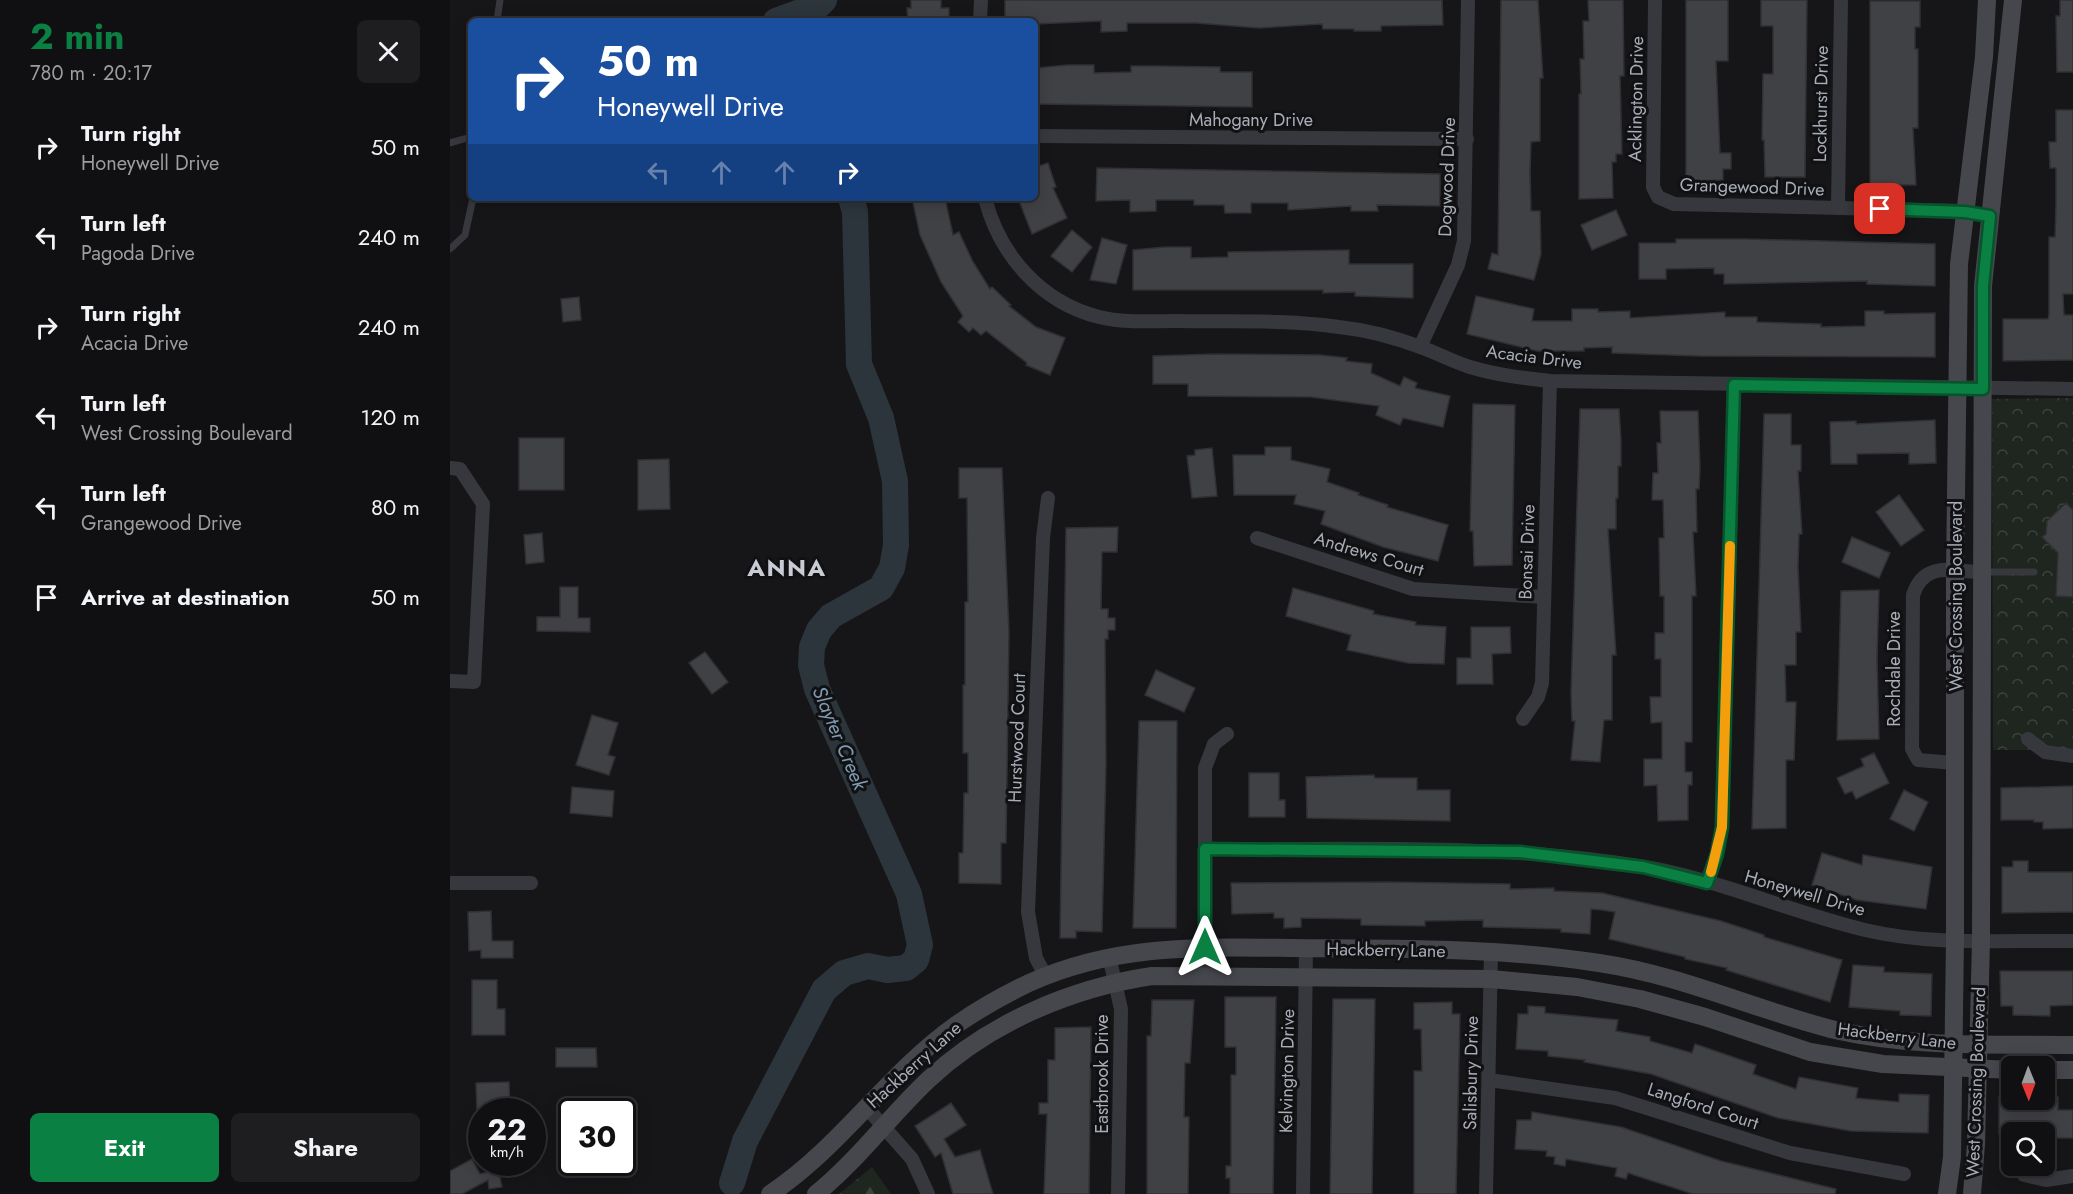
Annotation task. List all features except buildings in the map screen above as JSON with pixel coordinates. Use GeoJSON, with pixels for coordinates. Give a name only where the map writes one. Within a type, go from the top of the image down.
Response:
{"type":"FeatureCollection","features":[{"type":"Feature","properties":{"kind":"street"},"geometry":{"type":"LineString","coordinates":[[980,18],[981,0]]}},
{"type":"Feature","properties":{"kind":"street","name":"Dogwood Drive"},"geometry":{"type":"LineString","coordinates":[[1420,347],[1458,265],[1464,240],[1468,0]]}},
{"type":"Feature","properties":{"kind":"street","name":"Acklington Drive"},"geometry":{"type":"LineString","coordinates":[[1655,0],[1653,187],[1658,197]]}},
{"type":"Feature","properties":{"kind":"street","name":"Lockhurst Drive"},"geometry":{"type":"LineString","coordinates":[[1838,208],[1841,0]]}},
{"type":"Feature","properties":{"kind":"street","name":"West Crossing Boulevard"},"geometry":{"type":"LineString","coordinates":[[1947,1194],[1952,1157],[1954,1043],[1955,571],[1959,264],[1984,57],[1987,0]]}},
{"type":"Feature","properties":{"kind":"street","name":"West Crossing Boulevard"},"geometry":{"type":"LineString","coordinates":[[1972,1194],[1981,940],[1983,286],[2013,0]]}},
{"type":"Feature","properties":{"kind":"street","name":"Mahogany Drive"},"geometry":{"type":"LineString","coordinates":[[1038,136],[1467,139]]}},
{"type":"Feature","properties":{"kind":"street","name":"Grangewood Drive"},"geometry":{"type":"LineString","coordinates":[[1658,197],[1674,204],[1965,212],[1990,216]]}},
{"type":"Feature","properties":{"kind":"street","name":"Acacia Drive"},"geometry":{"type":"LineString","coordinates":[[986,201],[992,225],[1008,255],[1034,281],[1064,303],[1098,316],[1130,321],[1299,322],[1341,327],[1420,347],[1468,366],[1506,376],[1550,381],[2073,389]]}},
{"type":"Feature","properties":{"kind":"street","name":"Bonsai Drive"},"geometry":{"type":"LineString","coordinates":[[1522,719],[1538,698],[1542,683],[1550,381]]}},
{"type":"Feature","properties":{"kind":"street"},"geometry":{"type":"LineString","coordinates":[[1707,883],[1717,854],[1722,827],[1734,385]]}},
{"type":"Feature","properties":{"kind":"street"},"geometry":{"type":"LineString","coordinates":[[450,681],[474,682],[483,504],[455,468]]}},
{"type":"Feature","properties":{"kind":"street","name":"Hurstwood Court"},"geometry":{"type":"LineString","coordinates":[[1046,977],[1036,958],[1028,912],[1043,537],[1048,498]]}},
{"type":"Feature","properties":{"kind":"street","name":"Andrews Court"},"geometry":{"type":"LineString","coordinates":[[1257,538],[1413,589],[1544,597]]}},
{"type":"Feature","properties":{"kind":"street"},"geometry":{"type":"LineString","coordinates":[[1955,571],[1981,572]]}},
{"type":"Feature","properties":{"kind":"street","name":"Rochdale Drive"},"geometry":{"type":"LineString","coordinates":[[1955,571],[1929,572],[1918,580],[1913,595],[1912,750],[1918,760],[1955,763]]}},
{"type":"Feature","properties":{"kind":"street"},"geometry":{"type":"LineString","coordinates":[[1204,976],[1205,768],[1214,744],[1227,734]]}},
{"type":"Feature","properties":{"kind":"street"},"geometry":{"type":"LineString","coordinates":[[2028,739],[2045,752],[2073,756]]}},
{"type":"Feature","properties":{"kind":"street","name":"Honeywell Drive"},"geometry":{"type":"LineString","coordinates":[[1205,849],[1520,852],[1643,867],[1707,883],[1867,930],[1955,939],[2073,941]]}},
{"type":"Feature","properties":{"kind":"street"},"geometry":{"type":"LineString","coordinates":[[450,883],[531,883]]}},
{"type":"Feature","properties":{"kind":"street","name":"Hackberry Lane"},"geometry":{"type":"LineString","coordinates":[[770,1194],[821,1156],[916,1059],[955,1025],[991,1003],[1046,977],[1109,956],[1150,949],[1205,947],[1491,952],[1600,963],[1704,988],[1836,1030],[1874,1037],[1978,1044],[2073,1045]]}},
{"type":"Feature","properties":{"kind":"street","name":"Kelvington Drive"},"geometry":{"type":"LineString","coordinates":[[1303,1194],[1306,948]]}},
{"type":"Feature","properties":{"kind":"street","name":"Salisbury Drive"},"geometry":{"type":"LineString","coordinates":[[1486,1194],[1491,952]]}},
{"type":"Feature","properties":{"kind":"street","name":"Eastbrook Drive"},"geometry":{"type":"LineString","coordinates":[[1109,956],[1121,1018],[1118,1194]]}},
{"type":"Feature","properties":{"kind":"street","name":"Hackberry Lane"},"geometry":{"type":"LineString","coordinates":[[816,1194],[852,1162],[928,1081],[964,1050],[1006,1024],[1052,1003],[1114,981],[1152,976],[1491,979],[1576,987],[1640,999],[1705,1017],[1810,1052],[1882,1064],[2001,1070]]}},
{"type":"Feature","properties":{"kind":"street"},"geometry":{"type":"LineString","coordinates":[[2055,1070],[2073,1070]]}},
{"type":"Feature","properties":{"kind":"street","name":"Langford Court"},"geometry":{"type":"LineString","coordinates":[[1489,1080],[1615,1098],[1790,1153],[1904,1174]]}},
{"type":"Feature","properties":{"kind":"street"},"geometry":{"type":"LineString","coordinates":[[867,1108],[912,1159],[928,1194]]}},
{"type":"Feature","properties":{"kind":"street"},"geometry":{"type":"LineString","coordinates":[[2030,1176],[2046,1179],[2073,1176]]}},
{"type":"Feature","properties":{"kind":"lane"},"geometry":{"type":"LineString","coordinates":[[497,18],[500,0]]}},
{"type":"Feature","properties":{"kind":"lane"},"geometry":{"type":"LineString","coordinates":[[450,143],[468,138]]}},
{"type":"Feature","properties":{"kind":"lane"},"geometry":{"type":"LineString","coordinates":[[450,249],[465,235],[472,201]]}},
{"type":"Feature","properties":{"kind":"lane"},"geometry":{"type":"LineString","coordinates":[[1981,572],[2034,572]]}},
{"type":"Feature","properties":{"kind":"green space"},"geometry":{"type":"Polygon","coordinates":[[[2073,398],[2073,750],[1993,750],[1992,399],[2073,398]]]}},
{"type":"Feature","properties":{"kind":"green space"},"geometry":{"type":"Polygon","coordinates":[[[872,1167],[891,1194],[839,1194],[872,1167]]]}},
{"type":"Feature","properties":{"kind":"waterway","name":"Slayter Creek"},"geometry":{"type":"LineString","coordinates":[[784,18],[819,5],[824,0]]}},
{"type":"Feature","properties":{"kind":"waterway","name":"Slayter Creek"},"geometry":{"type":"LineString","coordinates":[[732,1183],[745,1141],[824,990],[844,973],[868,966],[887,970],[906,968],[916,960],[920,945],[909,894],[817,689],[811,665],[812,647],[819,630],[831,616],[881,588],[892,568],[896,545],[895,481],[881,418],[859,364],[855,212],[852,201]]}},
{"type":"Feature","properties":{"kind":"slow traffic"},"geometry":{"type":"LineString","coordinates":[[1711,872],[1722,827],[1730,546]]}},
{"type":"Feature","properties":{"kind":"district","name":"ANNA"},"geometry":{"type":"Point","coordinates":[787,568]}},
{"type":"Feature","properties":{"kind":"route"},"geometry":{"type":"LineString","coordinates":[[1205,947],[1205,849],[1520,852],[1587,858],[1643,867],[1707,883],[1717,854],[1722,827],[1734,385],[1983,389],[1983,286],[1990,216],[1965,212],[1880,209]]}}]}
